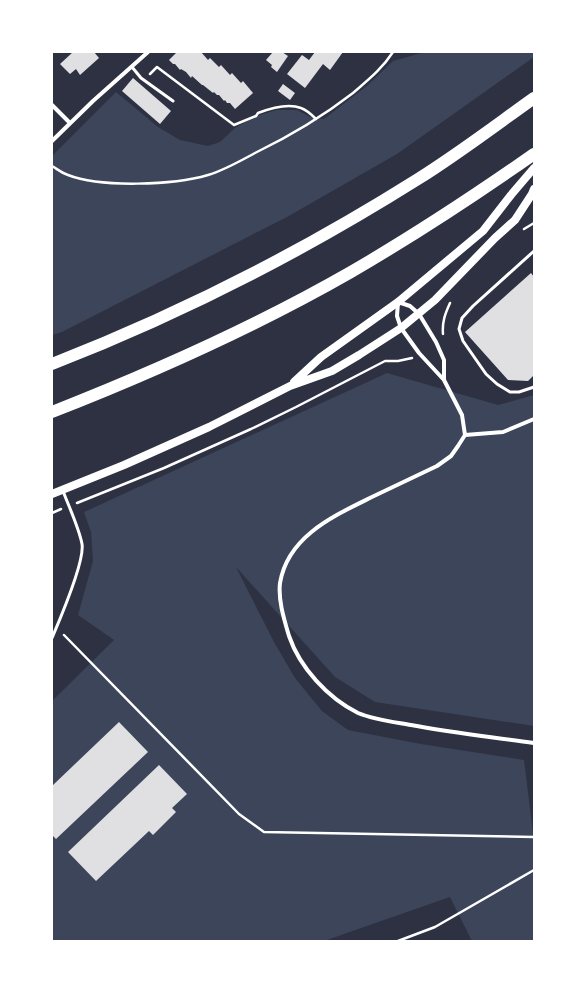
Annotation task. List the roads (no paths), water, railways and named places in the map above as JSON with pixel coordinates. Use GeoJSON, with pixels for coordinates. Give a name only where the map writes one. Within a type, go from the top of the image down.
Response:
{"type":"FeatureCollection","features":[{"type":"Feature","properties":{"kind":"highway"},"geometry":{"type":"LineString","coordinates":[[52,364],[122,336],[175,312],[274,262],[419,179],[534,98]]}},
{"type":"Feature","properties":{"kind":"highway"},"geometry":{"type":"LineString","coordinates":[[52,412],[188,355],[246,328],[299,300],[349,273],[397,244],[486,188],[534,154]]}},
{"type":"Feature","properties":{"kind":"main road"},"geometry":{"type":"LineString","coordinates":[[290,386],[321,357],[398,302],[483,231],[511,194],[534,168]]}},
{"type":"Feature","properties":{"kind":"main road"},"geometry":{"type":"LineString","coordinates":[[52,494],[124,465],[209,427],[290,386],[332,371],[359,355],[401,328],[450,286],[495,238],[515,220],[534,189]]}},
{"type":"Feature","properties":{"kind":"street"},"geometry":{"type":"LineString","coordinates":[[52,141],[93,101],[148,52]]}},
{"type":"Feature","properties":{"kind":"street"},"geometry":{"type":"LineString","coordinates":[[52,105],[70,123]]}},
{"type":"Feature","properties":{"kind":"street"},"geometry":{"type":"LineString","coordinates":[[444,380],[444,360],[436,342],[419,314],[410,306],[398,302],[397,316],[401,328],[419,353],[444,380],[462,415],[465,435],[451,456],[437,466],[338,514],[319,525],[300,542],[284,568],[280,583],[280,602],[291,642],[310,673],[324,689],[359,713],[379,719],[416,726],[534,743]]}},
{"type":"Feature","properties":{"kind":"street"},"geometry":{"type":"LineString","coordinates":[[465,435],[503,432],[534,419]]}},
{"type":"Feature","properties":{"kind":"lane"},"geometry":{"type":"LineString","coordinates":[[132,67],[144,80],[173,101]]}},
{"type":"Feature","properties":{"kind":"lane"},"geometry":{"type":"LineString","coordinates":[[534,251],[473,306],[462,318],[460,329],[463,341],[486,374],[497,384],[510,392],[519,392],[534,387]]}},
{"type":"Feature","properties":{"kind":"lane"},"geometry":{"type":"LineString","coordinates":[[52,638],[78,570],[82,545],[62,490]]}}]}
